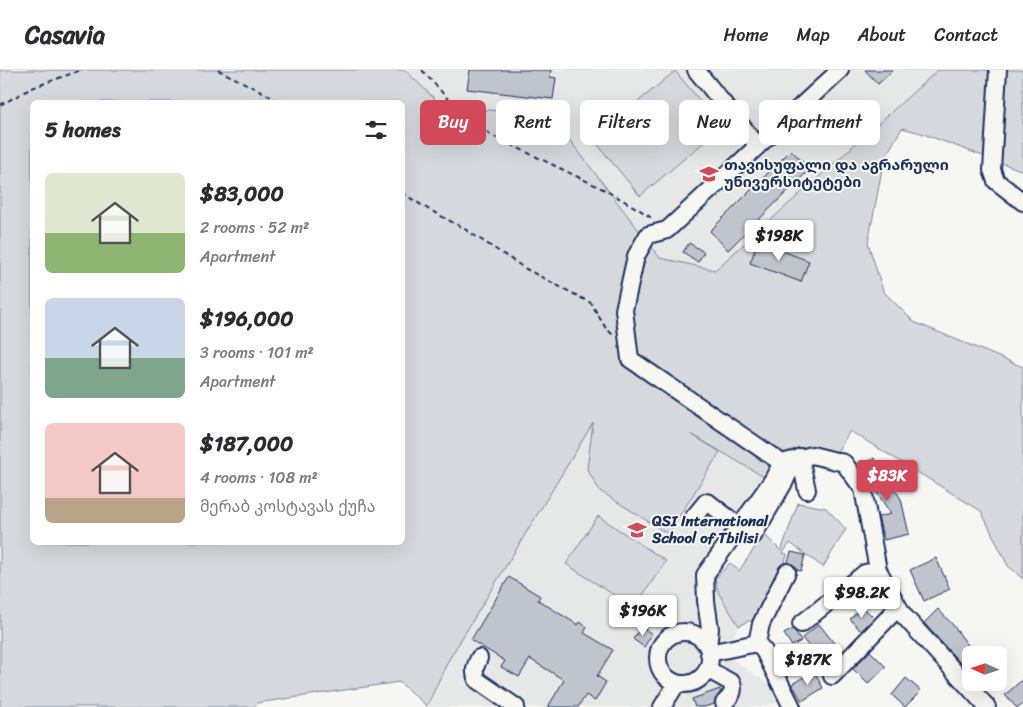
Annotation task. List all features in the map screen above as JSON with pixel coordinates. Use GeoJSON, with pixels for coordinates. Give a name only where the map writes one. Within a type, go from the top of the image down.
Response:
{"type":"FeatureCollection","features":[{"type":"Feature","properties":{"kind":"street"},"geometry":{"type":"LineString","coordinates":[[696,70],[758,146]]}},
{"type":"Feature","properties":{"kind":"street"},"geometry":{"type":"LineString","coordinates":[[807,490],[792,460],[630,359],[624,310],[636,256],[648,235],[667,230],[840,70]]}},
{"type":"Feature","properties":{"kind":"street"},"geometry":{"type":"LineString","coordinates":[[998,70],[992,170],[996,181],[1023,202]]}},
{"type":"Feature","properties":{"kind":"street"},"geometry":{"type":"LineString","coordinates":[[724,703],[733,692],[732,684],[708,657],[705,643],[697,635],[689,632],[674,634],[662,645],[658,660],[660,668],[670,680],[688,684],[697,680],[705,673],[708,657],[710,629],[705,575],[746,531],[772,481],[792,460],[812,455],[844,463],[862,488],[878,570],[897,605],[903,615],[987,707]]}},
{"type":"Feature","properties":{"kind":"street"},"geometry":{"type":"LineString","coordinates":[[693,518],[706,502],[746,531]]}},
{"type":"Feature","properties":{"kind":"street"},"geometry":{"type":"LineString","coordinates":[[801,624],[865,573],[878,570]]}},
{"type":"Feature","properties":{"kind":"street"},"geometry":{"type":"LineString","coordinates":[[787,572],[761,624],[760,647],[792,707]]}},
{"type":"Feature","properties":{"kind":"street"},"geometry":{"type":"LineString","coordinates":[[697,635],[706,601]]}},
{"type":"Feature","properties":{"kind":"street"},"geometry":{"type":"LineString","coordinates":[[832,676],[891,615],[897,605]]}},
{"type":"Feature","properties":{"kind":"street"},"geometry":{"type":"LineString","coordinates":[[708,657],[760,647]]}},
{"type":"Feature","properties":{"kind":"street"},"geometry":{"type":"LineString","coordinates":[[479,658],[474,668],[478,680],[516,707]]}},
{"type":"Feature","properties":{"kind":"street"},"geometry":{"type":"LineString","coordinates":[[662,707],[677,683]]}},
{"type":"Feature","properties":{"kind":"path"},"geometry":{"type":"LineString","coordinates":[[0,105],[32,88],[82,70]]}},
{"type":"Feature","properties":{"kind":"path"},"geometry":{"type":"LineString","coordinates":[[218,70],[276,100]]}},
{"type":"Feature","properties":{"kind":"path"},"geometry":{"type":"LineString","coordinates":[[422,70],[447,98],[491,135],[611,194],[640,210],[667,230]]}},
{"type":"Feature","properties":{"kind":"path"},"geometry":{"type":"LineString","coordinates":[[405,195],[463,228],[526,269],[591,303],[605,327],[616,338]]}},
{"type":"Feature","properties":{"kind":"shaded area"},"geometry":{"type":"Polygon","coordinates":[[[0,70],[405,70],[436,100],[420,100],[420,145],[486,145],[486,110],[496,110],[496,145],[570,145],[570,140],[660,258],[715,270],[854,145],[880,145],[880,122],[938,70],[1021,70],[1023,72],[1023,171],[921,133],[902,128],[884,159],[868,243],[883,291],[914,322],[1023,367],[1023,579],[1008,566],[981,511],[850,431],[833,458],[810,450],[784,453],[764,477],[691,434],[720,452],[668,534],[600,491],[587,469],[593,423],[448,661],[427,706],[399,682],[257,703],[255,707],[0,707],[0,70]]]}},
{"type":"Feature","properties":{"kind":"shaded area","name":"თავისუფალი და აგრარული უნივერსიტეტები"},"geometry":{"type":"Polygon","coordinates":[[[405,70],[938,70],[880,122],[880,100],[759,100],[759,145],[854,145],[715,270],[660,258],[570,140],[570,100],[496,100],[496,110],[486,110],[486,100],[436,100],[405,70]]]}},
{"type":"Feature","properties":{"kind":"shaded area"},"geometry":{"type":"Polygon","coordinates":[[[675,71],[699,100],[679,100],[679,145],[701,145],[640,196],[598,145],[669,145],[669,100],[640,100],[675,71]]]}},
{"type":"Feature","properties":{"kind":"shaded area","name":"QSI International School of Tbilisi"},"geometry":{"type":"Polygon","coordinates":[[[627,396],[779,485],[713,575],[719,594],[739,626],[732,637],[729,657],[776,689],[782,701],[761,707],[428,707],[448,661],[608,398],[627,396]]]}},
{"type":"Feature","properties":{"kind":"shaded area"},"geometry":{"type":"Polygon","coordinates":[[[798,503],[826,508],[846,529],[823,567],[790,543],[783,553],[787,554],[781,580],[757,621],[748,621],[739,626],[719,594],[715,579],[730,563],[739,571],[764,534],[781,551],[798,503]]]}},
{"type":"Feature","properties":{"kind":"shaded area"},"geometry":{"type":"Polygon","coordinates":[[[598,516],[666,561],[634,608],[566,564],[598,516]]]}},
{"type":"Feature","properties":{"kind":"building"},"geometry":{"type":"Polygon","coordinates":[[[470,70],[551,70],[550,77],[556,78],[553,99],[467,89],[470,70]]]}},
{"type":"Feature","properties":{"kind":"building"},"geometry":{"type":"Polygon","coordinates":[[[865,70],[893,70],[878,84],[865,70]]]}},
{"type":"Feature","properties":{"kind":"building"},"geometry":{"type":"Polygon","coordinates":[[[791,150],[810,169],[728,250],[710,231],[791,150]]]}},
{"type":"Feature","properties":{"kind":"building"},"geometry":{"type":"Polygon","coordinates":[[[758,242],[809,261],[801,282],[750,263],[758,242]]]}},
{"type":"Feature","properties":{"kind":"building"},"geometry":{"type":"Polygon","coordinates":[[[689,243],[704,252],[698,262],[683,252],[689,243]]]}},
{"type":"Feature","properties":{"kind":"building"},"geometry":{"type":"Polygon","coordinates":[[[874,458],[901,499],[909,534],[884,540],[878,517],[891,514],[860,467],[874,458]]]}},
{"type":"Feature","properties":{"kind":"building"},"geometry":{"type":"Polygon","coordinates":[[[791,552],[805,555],[801,571],[788,562],[791,552]]]}},
{"type":"Feature","properties":{"kind":"building"},"geometry":{"type":"Polygon","coordinates":[[[936,558],[950,589],[924,601],[910,570],[936,558]]]}},
{"type":"Feature","properties":{"kind":"building"},"geometry":{"type":"Polygon","coordinates":[[[509,577],[540,596],[538,600],[578,625],[580,622],[587,627],[584,633],[613,650],[597,676],[606,682],[595,701],[586,695],[578,707],[548,707],[564,680],[530,659],[519,677],[501,667],[505,661],[471,640],[509,577]]]}},
{"type":"Feature","properties":{"kind":"building"},"geometry":{"type":"Polygon","coordinates":[[[863,607],[874,618],[861,631],[850,619],[863,607]]]}},
{"type":"Feature","properties":{"kind":"building"},"geometry":{"type":"Polygon","coordinates":[[[938,609],[952,624],[968,646],[962,646],[962,665],[924,623],[938,609]]]}},
{"type":"Feature","properties":{"kind":"building"},"geometry":{"type":"Polygon","coordinates":[[[819,624],[837,647],[820,660],[802,638],[819,624]]]}},
{"type":"Feature","properties":{"kind":"building"},"geometry":{"type":"Polygon","coordinates":[[[642,627],[652,634],[644,647],[633,639],[642,627]]]}},
{"type":"Feature","properties":{"kind":"building"},"geometry":{"type":"Polygon","coordinates":[[[793,629],[801,641],[792,646],[784,634],[793,629]]]}},
{"type":"Feature","properties":{"kind":"building"},"geometry":{"type":"Polygon","coordinates":[[[870,651],[886,667],[868,684],[853,669],[870,651]]]}},
{"type":"Feature","properties":{"kind":"building"},"geometry":{"type":"Polygon","coordinates":[[[814,671],[823,688],[802,701],[792,684],[814,671]]]}},
{"type":"Feature","properties":{"kind":"building"},"geometry":{"type":"Polygon","coordinates":[[[906,678],[921,691],[905,707],[892,695],[906,678]]]}},
{"type":"Feature","properties":{"kind":"building"},"geometry":{"type":"Polygon","coordinates":[[[1023,679],[1023,704],[1016,707],[1005,695],[1023,679]]]}},
{"type":"Feature","properties":{"kind":"building"},"geometry":{"type":"Polygon","coordinates":[[[720,689],[721,691],[714,704],[695,707],[692,699],[720,689]]]}},
{"type":"Feature","properties":{"kind":"place","name":"თავისუფალი და აგრარული უნივერსიტეტები"},"geometry":{"type":"Point","coordinates":[709,174]}},
{"type":"Feature","properties":{"kind":"place","name":"QSI International School of Tbilisi"},"geometry":{"type":"Point","coordinates":[637,530]}}]}
